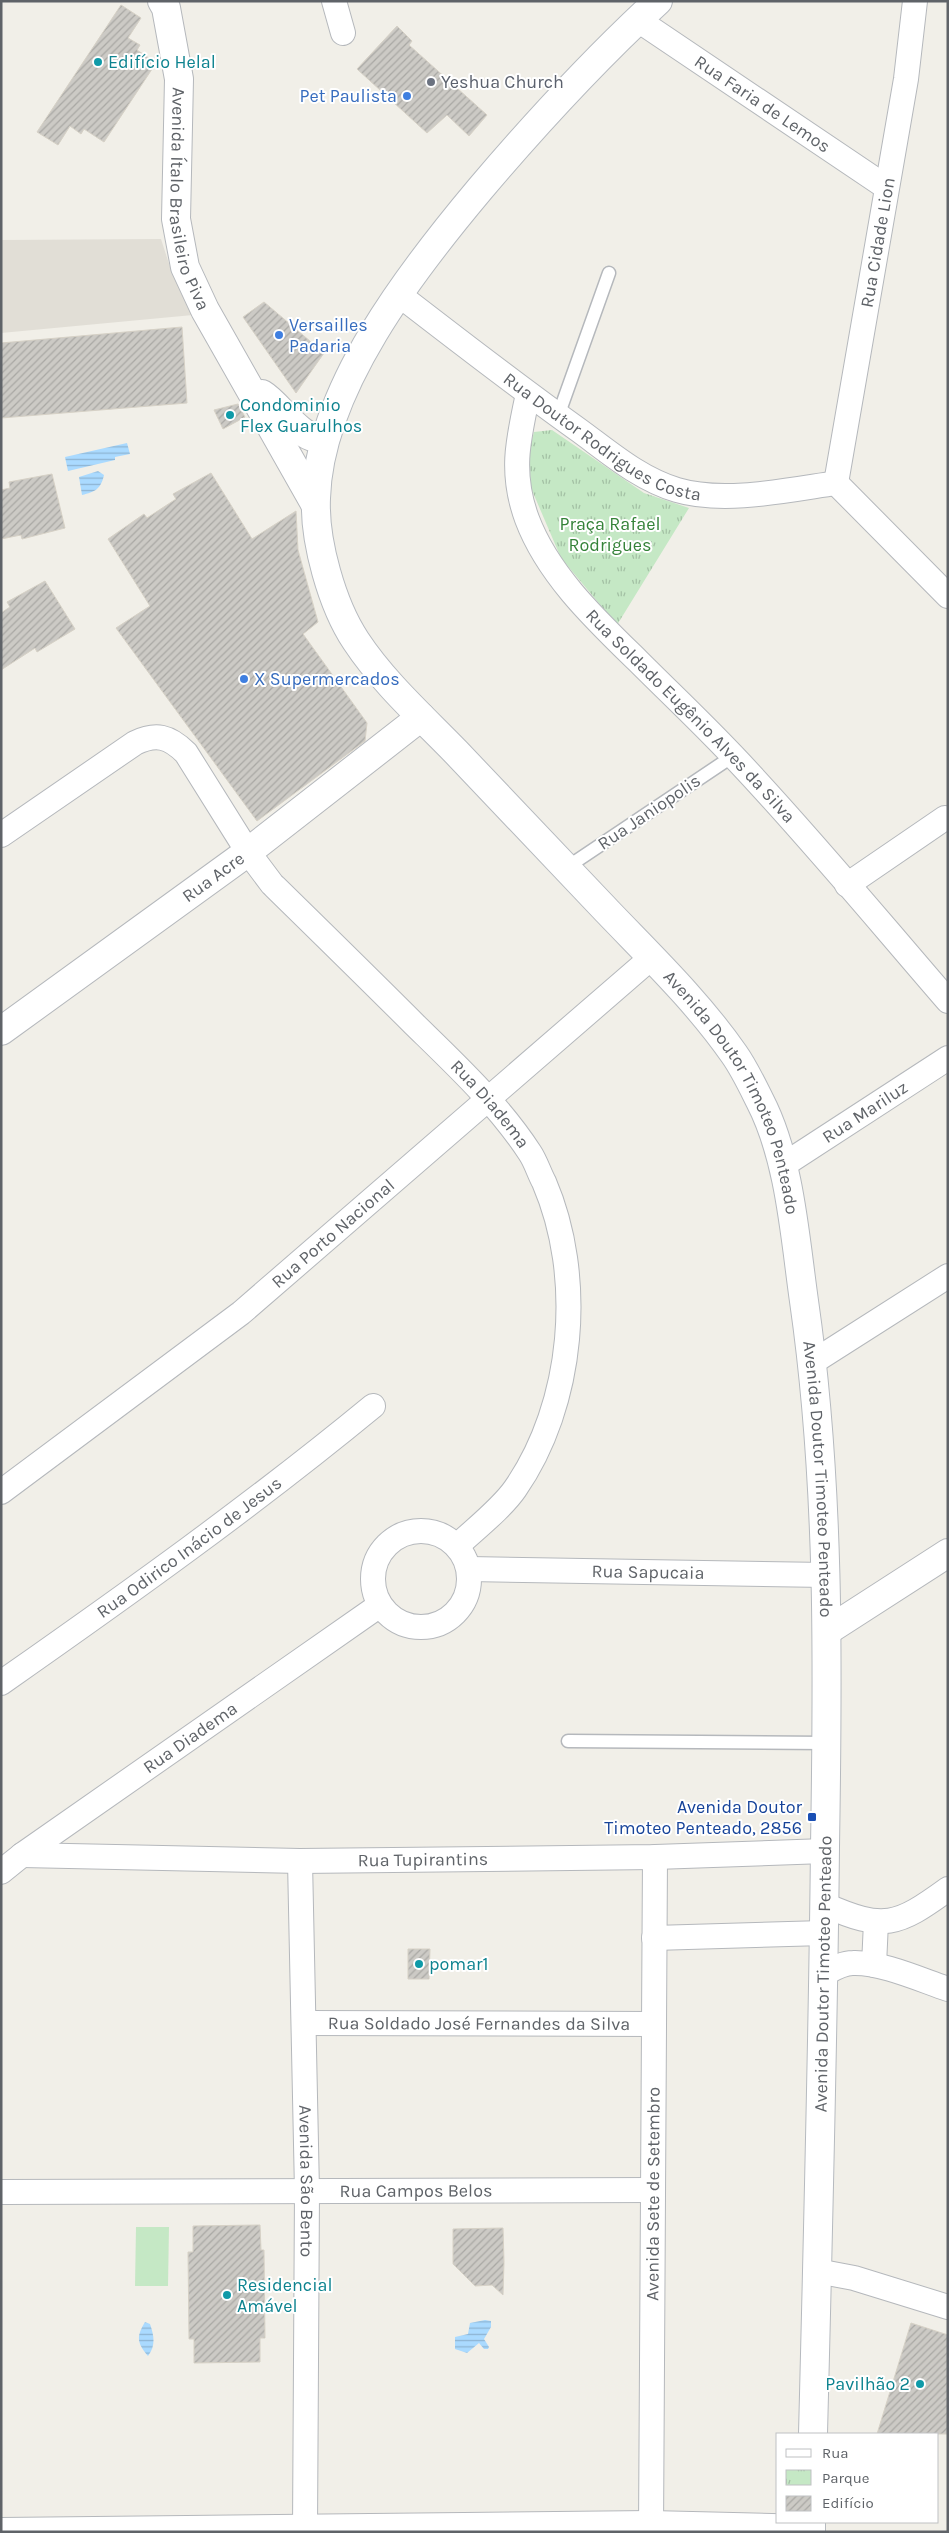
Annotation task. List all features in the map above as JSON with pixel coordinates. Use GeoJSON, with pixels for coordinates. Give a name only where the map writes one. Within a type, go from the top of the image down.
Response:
{"type":"FeatureCollection","features":[{"type":"Feature","properties":{"kind":"main road","name":"Avenida Ítalo Brasileiro Piva"},"geometry":{"type":"LineString","coordinates":[[162,1],[166,8],[179,79],[176,219],[186,267],[205,310],[315,504]]}},
{"type":"Feature","properties":{"kind":"main road","name":"Avenida Doutor Timoteo Penteado"},"geometry":{"type":"LineString","coordinates":[[658,1],[589,66],[513,150],[446,229],[398,294],[350,376],[326,436],[320,456],[315,504],[323,554],[334,601],[354,639],[421,717],[695,1003],[738,1059],[766,1113],[782,1166],[813,1362],[828,1631],[824,1974],[813,2433]]}},
{"type":"Feature","properties":{"kind":"main road","name":"Avenida Ítalo Brasileiro Piva"},"geometry":{"type":"LineString","coordinates":[[250,387],[270,399],[304,435],[316,439],[326,436]]}},
{"type":"Feature","properties":{"kind":"main road","name":"Rua Acre"},"geometry":{"type":"LineString","coordinates":[[1,1031],[248,852],[421,717]]}},
{"type":"Feature","properties":{"kind":"main road"},"geometry":{"type":"LineString","coordinates":[[828,1631],[948,1552]]}},
{"type":"Feature","properties":{"kind":"street"},"geometry":{"type":"LineString","coordinates":[[334,1],[343,33]]}},
{"type":"Feature","properties":{"kind":"street","name":"Rua Cidade Lion"},"geometry":{"type":"LineString","coordinates":[[836,483],[906,79],[915,1]]}},
{"type":"Feature","properties":{"kind":"street","name":"Rua Faria de Lemos"},"geometry":{"type":"LineString","coordinates":[[638,20],[886,187]]}},
{"type":"Feature","properties":{"kind":"street","name":"Rua Doutor Rodrigues Costa"},"geometry":{"type":"LineString","coordinates":[[398,294],[528,394],[640,474],[678,490],[715,496],[775,492],[836,483]]}},
{"type":"Feature","properties":{"kind":"street","name":"Rua Soldado Eugênio Alves da Silva"},"geometry":{"type":"LineString","coordinates":[[528,394],[516,447],[517,486],[528,520],[548,559],[591,616],[733,756],[788,814],[948,1001]]}},
{"type":"Feature","properties":{"kind":"street"},"geometry":{"type":"LineString","coordinates":[[836,483],[948,596]]}},
{"type":"Feature","properties":{"kind":"street","name":"Rua Diadema"},"geometry":{"type":"LineString","coordinates":[[1,835],[135,743],[148,737],[162,736],[175,742],[186,753],[248,852],[272,884],[490,1099],[531,1154],[551,1199],[562,1242],[569,1297],[565,1353],[553,1411],[537,1454],[514,1491],[457,1546]]}},
{"type":"Feature","properties":{"kind":"street"},"geometry":{"type":"LineString","coordinates":[[847,885],[945,818]]}},
{"type":"Feature","properties":{"kind":"street","name":"Rua Porto Nacional"},"geometry":{"type":"LineString","coordinates":[[1,1492],[241,1313],[652,958]]}},
{"type":"Feature","properties":{"kind":"street","name":"Rua Mariluz"},"geometry":{"type":"LineString","coordinates":[[782,1166],[948,1058]]}},
{"type":"Feature","properties":{"kind":"street"},"geometry":{"type":"LineString","coordinates":[[813,1362],[948,1276]]}},
{"type":"Feature","properties":{"kind":"street","name":"Rua Odirico Inácio de Jesus"},"geometry":{"type":"LineString","coordinates":[[1,1683],[144,1583],[326,1445],[373,1406]]}},
{"type":"Feature","properties":{"kind":"street"},"geometry":{"type":"LineString","coordinates":[[414,1531],[430,1531],[445,1536],[457,1546],[469,1569],[469,1586],[464,1602],[454,1615],[439,1624],[423,1628],[406,1625],[391,1617],[380,1605],[374,1590],[373,1574],[377,1559],[386,1545],[399,1536],[414,1531]]}},
{"type":"Feature","properties":{"kind":"street","name":"Rua Sapucaia"},"geometry":{"type":"LineString","coordinates":[[469,1569],[826,1575]]}},
{"type":"Feature","properties":{"kind":"street","name":"Rua Diadema"},"geometry":{"type":"LineString","coordinates":[[1,1872],[22,1855],[380,1605]]}},
{"type":"Feature","properties":{"kind":"street","name":"Rua Tupirantins"},"geometry":{"type":"LineString","coordinates":[[22,1855],[300,1861],[654,1857],[825,1851]]}},
{"type":"Feature","properties":{"kind":"street","name":"Avenida Sete de Setembro"},"geometry":{"type":"LineString","coordinates":[[651,2528],[651,2190],[654,1857]]}},
{"type":"Feature","properties":{"kind":"street","name":"Avenida São Bento"},"geometry":{"type":"LineString","coordinates":[[300,1861],[307,2191],[305,2529]]}},
{"type":"Feature","properties":{"kind":"street"},"geometry":{"type":"LineString","coordinates":[[825,1905],[854,1918],[876,1922],[890,1922],[905,1918],[948,1888]]}},
{"type":"Feature","properties":{"kind":"street"},"geometry":{"type":"LineString","coordinates":[[874,1966],[876,1922]]}},
{"type":"Feature","properties":{"kind":"street"},"geometry":{"type":"LineString","coordinates":[[654,1938],[824,1932]]}},
{"type":"Feature","properties":{"kind":"street"},"geometry":{"type":"LineString","coordinates":[[824,1974],[838,1966],[853,1963],[874,1966],[948,1989]]}},
{"type":"Feature","properties":{"kind":"street","name":"Rua Soldado José Fernandes da Silva"},"geometry":{"type":"LineString","coordinates":[[304,2023],[653,2024]]}},
{"type":"Feature","properties":{"kind":"street","name":"Rua Campos Belos"},"geometry":{"type":"LineString","coordinates":[[1,2192],[651,2190]]}},
{"type":"Feature","properties":{"kind":"street"},"geometry":{"type":"LineString","coordinates":[[817,2271],[854,2278],[948,2307]]}},
{"type":"Feature","properties":{"kind":"street"},"geometry":{"type":"LineString","coordinates":[[1,2530],[811,2527]]}},
{"type":"Feature","properties":{"kind":"lane"},"geometry":{"type":"LineString","coordinates":[[558,416],[609,273]]}},
{"type":"Feature","properties":{"kind":"lane","name":"Rua Janiopolis"},"geometry":{"type":"LineString","coordinates":[[566,868],[733,756]]}},
{"type":"Feature","properties":{"kind":"lane"},"geometry":{"type":"LineString","coordinates":[[568,1741],[826,1743]]}},
{"type":"Feature","properties":{"kind":"shaded area"},"geometry":{"type":"Polygon","coordinates":[[[161,239],[171,270],[193,315],[1,333],[1,240],[161,239]]]}},
{"type":"Feature","properties":{"kind":"green space","name":"Praça Rafael Rodrigues"},"geometry":{"type":"Polygon","coordinates":[[[552,430],[644,493],[689,508],[617,625],[561,558],[531,488],[529,451],[534,432],[552,430]]]}},
{"type":"Feature","properties":{"kind":"green space"},"geometry":{"type":"Polygon","coordinates":[[[136,2227],[169,2227],[168,2286],[135,2286],[136,2227]]]}},
{"type":"Feature","properties":{"kind":"water"},"geometry":{"type":"Polygon","coordinates":[[[127,443],[130,454],[115,457],[115,460],[68,471],[65,457],[127,443]]]}},
{"type":"Feature","properties":{"kind":"water"},"geometry":{"type":"Polygon","coordinates":[[[98,471],[104,475],[99,487],[90,493],[82,495],[79,477],[98,471]]]}},
{"type":"Feature","properties":{"kind":"water"},"geometry":{"type":"Polygon","coordinates":[[[485,2320],[491,2321],[491,2327],[484,2339],[489,2347],[488,2349],[484,2349],[479,2343],[467,2353],[455,2349],[455,2337],[468,2334],[470,2323],[485,2320]]]}},
{"type":"Feature","properties":{"kind":"water"},"geometry":{"type":"Polygon","coordinates":[[[145,2322],[150,2324],[153,2336],[152,2348],[148,2356],[139,2340],[140,2332],[145,2322]]]}},
{"type":"Feature","properties":{"kind":"building"},"geometry":{"type":"Polygon","coordinates":[[[121,5],[141,18],[128,38],[140,45],[137,50],[156,63],[104,142],[84,129],[81,134],[70,126],[58,145],[37,132],[121,5]]]}},
{"type":"Feature","properties":{"kind":"building"},"geometry":{"type":"Polygon","coordinates":[[[397,26],[412,41],[409,45],[487,115],[469,136],[447,115],[427,133],[357,69],[397,26]]]}},
{"type":"Feature","properties":{"kind":"building","name":"Versailles Padaria"},"geometry":{"type":"Polygon","coordinates":[[[264,302],[324,353],[296,393],[243,317],[264,302]]]}},
{"type":"Feature","properties":{"kind":"building"},"geometry":{"type":"Polygon","coordinates":[[[182,327],[187,403],[1,418],[1,343],[182,327]]]}},
{"type":"Feature","properties":{"kind":"building","name":"Condominio Flex Guarulhos"},"geometry":{"type":"Polygon","coordinates":[[[238,404],[245,417],[223,429],[214,410],[238,404]]]}},
{"type":"Feature","properties":{"kind":"building","name":"X Supermercados"},"geometry":{"type":"Polygon","coordinates":[[[211,473],[252,539],[296,511],[298,550],[318,622],[303,634],[367,723],[365,741],[257,821],[116,628],[150,606],[108,539],[144,514],[147,518],[176,499],[173,494],[211,473]]]}},
{"type":"Feature","properties":{"kind":"building"},"geometry":{"type":"Polygon","coordinates":[[[52,474],[65,528],[22,539],[21,535],[1,539],[1,490],[10,488],[9,482],[52,474]]]}},
{"type":"Feature","properties":{"kind":"building"},"geometry":{"type":"Polygon","coordinates":[[[45,581],[75,629],[37,652],[35,648],[1,670],[1,613],[10,607],[7,602],[45,581]]]}},
{"type":"Feature","properties":{"kind":"building","name":"pomar1"},"geometry":{"type":"Polygon","coordinates":[[[408,1949],[430,1949],[429,1979],[408,1979],[408,1949]]]}},
{"type":"Feature","properties":{"kind":"building","name":"Residencial Amável"},"geometry":{"type":"Polygon","coordinates":[[[260,2225],[261,2250],[264,2250],[265,2338],[260,2338],[260,2362],[194,2363],[194,2339],[189,2339],[188,2252],[193,2252],[193,2226],[260,2225]]]}},
{"type":"Feature","properties":{"kind":"building"},"geometry":{"type":"Polygon","coordinates":[[[503,2228],[503,2295],[492,2285],[475,2286],[453,2264],[453,2229],[503,2228]]]}},
{"type":"Feature","properties":{"kind":"building","name":"Pavilhão 2"},"geometry":{"type":"Polygon","coordinates":[[[911,2323],[948,2335],[948,2434],[877,2433],[911,2323]]]}},
{"type":"Feature","properties":{"kind":"place","name":"Edifício Helal"},"geometry":{"type":"Point","coordinates":[98,62]}},
{"type":"Feature","properties":{"kind":"place","name":"Yeshua Church"},"geometry":{"type":"Point","coordinates":[431,82]}},
{"type":"Feature","properties":{"kind":"place","name":"Pet Paulista"},"geometry":{"type":"Point","coordinates":[407,96]}},
{"type":"Feature","properties":{"kind":"place","name":"Versailles Padaria"},"geometry":{"type":"Point","coordinates":[279,335]}},
{"type":"Feature","properties":{"kind":"place","name":"Condominio Flex Guarulhos"},"geometry":{"type":"Point","coordinates":[230,415]}},
{"type":"Feature","properties":{"kind":"place","name":"X Supermercados"},"geometry":{"type":"Point","coordinates":[244,679]}},
{"type":"Feature","properties":{"kind":"place","name":"Avenida Doutor Timoteo Penteado, 2856"},"geometry":{"type":"Point","coordinates":[812,1817]}},
{"type":"Feature","properties":{"kind":"place","name":"pomar1"},"geometry":{"type":"Point","coordinates":[419,1964]}},
{"type":"Feature","properties":{"kind":"place","name":"Residencial Amável"},"geometry":{"type":"Point","coordinates":[227,2295]}},
{"type":"Feature","properties":{"kind":"place","name":"Pavilhão 2"},"geometry":{"type":"Point","coordinates":[920,2384]}}]}
